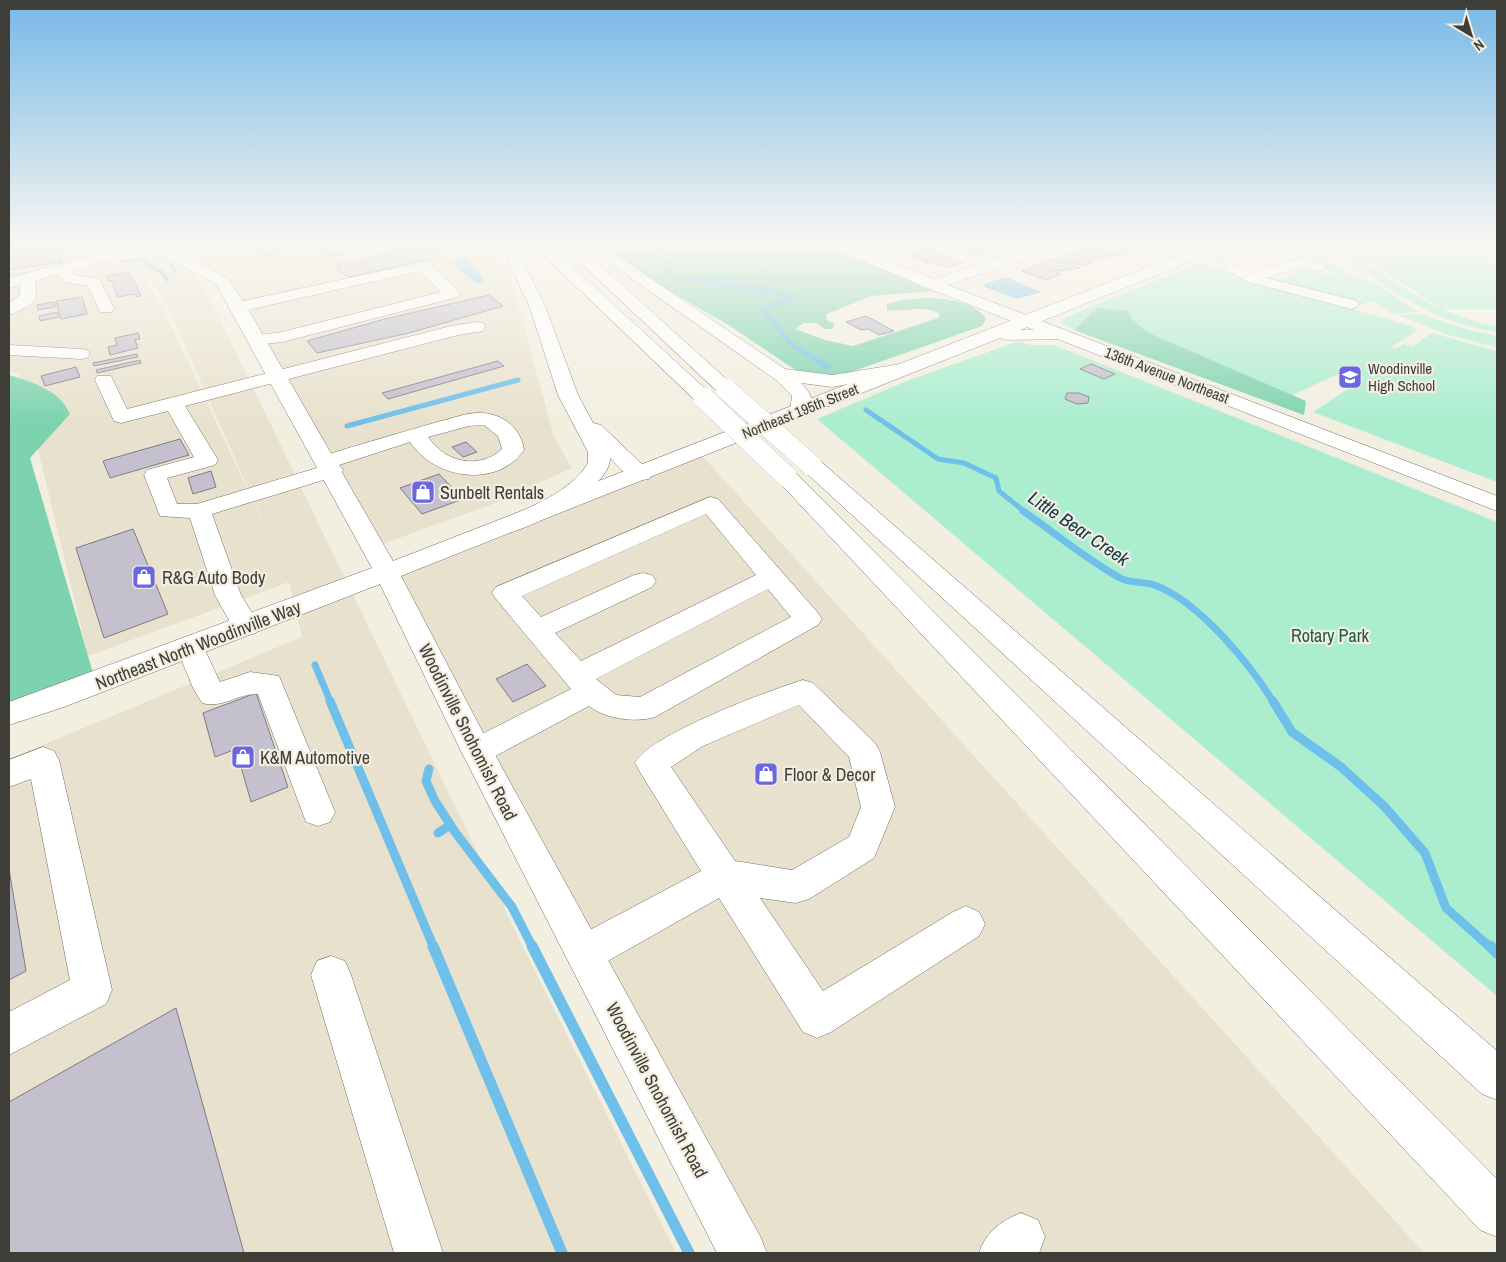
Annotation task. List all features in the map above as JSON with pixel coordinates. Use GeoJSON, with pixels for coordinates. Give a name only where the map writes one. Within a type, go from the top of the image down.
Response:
{"type":"FeatureCollection","features":[{"type":"Feature","properties":{"kind":"main road"},"geometry":{"type":"LineString","coordinates":[[9,317],[20,306]]}},
{"type":"Feature","properties":{"kind":"main road"},"geometry":{"type":"LineString","coordinates":[[239,307],[244,306]]}},
{"type":"Feature","properties":{"kind":"main road"},"geometry":{"type":"LineString","coordinates":[[257,340],[282,337],[405,306]]}},
{"type":"Feature","properties":{"kind":"main road"},"geometry":{"type":"LineString","coordinates":[[511,525],[578,487],[597,470],[600,456],[561,379],[537,306]]}},
{"type":"Feature","properties":{"kind":"main road"},"geometry":{"type":"LineString","coordinates":[[605,306],[704,398],[799,470],[1497,1078]]}},
{"type":"Feature","properties":{"kind":"main road"},"geometry":{"type":"LineString","coordinates":[[635,306],[726,389],[799,470],[1497,1213]]}},
{"type":"Feature","properties":{"kind":"main road"},"geometry":{"type":"LineString","coordinates":[[678,306],[731,339],[778,374],[800,393],[803,401],[800,411]]}},
{"type":"Feature","properties":{"kind":"main road","name":"136th Avenue Northeast"},"geometry":{"type":"LineString","coordinates":[[986,306],[1205,388],[1497,504]]}},
{"type":"Feature","properties":{"kind":"main road","name":"Northeast 195th Street"},"geometry":{"type":"LineString","coordinates":[[386,573],[1067,306]]}},
{"type":"Feature","properties":{"kind":"main road","name":"Woodinville Snohomish Road"},"geometry":{"type":"LineString","coordinates":[[239,307],[330,466],[477,751],[743,1253]]}},
{"type":"Feature","properties":{"kind":"main road"},"geometry":{"type":"LineString","coordinates":[[104,380],[121,417],[447,332],[478,327]]}},
{"type":"Feature","properties":{"kind":"main road"},"geometry":{"type":"LineString","coordinates":[[993,335],[1063,336]]}},
{"type":"Feature","properties":{"kind":"main road"},"geometry":{"type":"LineString","coordinates":[[9,350],[81,354]]}},
{"type":"Feature","properties":{"kind":"main road"},"geometry":{"type":"LineString","coordinates":[[778,374],[810,380],[832,380],[907,368]]}},
{"type":"Feature","properties":{"kind":"main road"},"geometry":{"type":"LineString","coordinates":[[174,402],[207,460],[155,475],[168,511],[200,512],[415,434]]}},
{"type":"Feature","properties":{"kind":"main road"},"geometry":{"type":"LineString","coordinates":[[577,409],[602,439],[641,474]]}},
{"type":"Feature","properties":{"kind":"main road"},"geometry":{"type":"LineString","coordinates":[[710,504],[808,619],[644,709],[609,705],[584,684],[537,630],[505,593],[710,504]]}},
{"type":"Feature","properties":{"kind":"main road"},"geometry":{"type":"LineString","coordinates":[[200,512],[228,595],[246,626]]}},
{"type":"Feature","properties":{"kind":"main road","name":"Northeast North Woodinville Way"},"geometry":{"type":"LineString","coordinates":[[9,714],[190,648],[386,573]]}},
{"type":"Feature","properties":{"kind":"main road"},"geometry":{"type":"LineString","coordinates":[[477,751],[584,684],[772,577]]}},
{"type":"Feature","properties":{"kind":"main road"},"geometry":{"type":"LineString","coordinates":[[537,630],[643,581]]}},
{"type":"Feature","properties":{"kind":"main road"},"geometry":{"type":"LineString","coordinates":[[190,648],[213,695],[250,683],[269,684],[318,812]]}},
{"type":"Feature","properties":{"kind":"main road"},"geometry":{"type":"LineString","coordinates":[[585,953],[725,876],[796,887],[862,847],[878,807],[864,752],[803,691],[692,737],[652,763],[725,876],[817,1018],[966,924]]}},
{"type":"Feature","properties":{"kind":"main road"},"geometry":{"type":"LineString","coordinates":[[9,774],[43,760],[92,990],[9,1034]]}},
{"type":"Feature","properties":{"kind":"main road"},"geometry":{"type":"LineString","coordinates":[[330,975],[419,1253]]}},
{"type":"Feature","properties":{"kind":"shaded area"},"geometry":{"type":"Polygon","coordinates":[[[9,306],[162,306],[271,540],[167,306],[213,306],[530,961],[676,1253],[9,1253],[9,759],[302,637],[289,582],[88,656],[20,375],[9,371],[9,306]]]}},
{"type":"Feature","properties":{"kind":"shaded area"},"geometry":{"type":"Polygon","coordinates":[[[236,306],[518,306],[554,437],[572,468],[490,505],[374,547],[236,306]]]}},
{"type":"Feature","properties":{"kind":"shaded area"},"geometry":{"type":"Polygon","coordinates":[[[698,451],[1424,1253],[743,1253],[386,573],[698,451]]]}},
{"type":"Feature","properties":{"kind":"green space"},"geometry":{"type":"Polygon","coordinates":[[[695,306],[847,306],[827,314],[826,320],[835,324],[832,329],[824,329],[817,323],[804,323],[795,329],[825,340],[853,346],[938,318],[940,314],[926,309],[887,310],[887,306],[969,306],[986,319],[982,326],[848,373],[829,376],[797,371],[730,326],[695,306]]]}},
{"type":"Feature","properties":{"kind":"green space"},"geometry":{"type":"Polygon","coordinates":[[[1094,306],[1341,306],[1411,326],[1417,331],[1391,347],[1395,349],[1404,344],[1412,347],[1432,333],[1497,351],[1497,482],[1313,412],[1365,378],[1345,371],[1292,395],[1147,332],[1131,318],[1129,311],[1097,308],[1074,330],[1060,323],[1064,318],[1094,306]]]}},
{"type":"Feature","properties":{"kind":"green space"},"geometry":{"type":"Polygon","coordinates":[[[1380,306],[1409,306],[1418,312],[1393,314],[1380,306]]]}},
{"type":"Feature","properties":{"kind":"green space"},"geometry":{"type":"Polygon","coordinates":[[[1419,306],[1436,306],[1475,321],[1497,326],[1497,332],[1449,320],[1419,306]]]}},
{"type":"Feature","properties":{"kind":"green space"},"geometry":{"type":"Polygon","coordinates":[[[1437,306],[1497,306],[1497,309],[1442,309],[1437,306]]]}},
{"type":"Feature","properties":{"kind":"green space"},"geometry":{"type":"Polygon","coordinates":[[[1097,308],[1129,311],[1131,318],[1147,332],[1306,401],[1304,415],[1074,330],[1097,308]]]}},
{"type":"Feature","properties":{"kind":"green space"},"geometry":{"type":"Polygon","coordinates":[[[1422,314],[1466,329],[1497,336],[1497,347],[1449,335],[1398,315],[1422,314]]]}},
{"type":"Feature","properties":{"kind":"green space","name":"Rotary Park"},"geometry":{"type":"Polygon","coordinates":[[[1019,341],[1030,345],[1054,345],[1497,522],[1497,996],[817,419],[907,381],[1019,341]]]}},
{"type":"Feature","properties":{"kind":"green space"},"geometry":{"type":"Polygon","coordinates":[[[9,375],[36,384],[52,393],[70,414],[30,458],[96,683],[9,714],[9,375]]]}},
{"type":"Feature","properties":{"kind":"building"},"geometry":{"type":"Polygon","coordinates":[[[37,306],[55,306],[55,307],[38,310],[37,306]]]}},
{"type":"Feature","properties":{"kind":"building"},"geometry":{"type":"Polygon","coordinates":[[[57,306],[85,306],[87,314],[61,319],[57,306]]]}},
{"type":"Feature","properties":{"kind":"building"},"geometry":{"type":"Polygon","coordinates":[[[442,306],[503,306],[409,333],[317,353],[307,341],[385,319],[442,306]]]}},
{"type":"Feature","properties":{"kind":"building"},"geometry":{"type":"Polygon","coordinates":[[[57,312],[59,317],[40,321],[39,316],[57,312]]]}},
{"type":"Feature","properties":{"kind":"building"},"geometry":{"type":"Polygon","coordinates":[[[866,316],[894,331],[879,335],[868,329],[861,330],[846,322],[866,316]]]}},
{"type":"Feature","properties":{"kind":"building"},"geometry":{"type":"Polygon","coordinates":[[[138,333],[140,339],[135,340],[138,348],[110,355],[108,347],[117,345],[115,338],[138,333]]]}},
{"type":"Feature","properties":{"kind":"building"},"geometry":{"type":"Polygon","coordinates":[[[137,354],[138,357],[94,366],[93,363],[137,354]]]}},
{"type":"Feature","properties":{"kind":"building"},"geometry":{"type":"Polygon","coordinates":[[[140,360],[141,363],[97,373],[96,370],[140,360]]]}},
{"type":"Feature","properties":{"kind":"building"},"geometry":{"type":"Polygon","coordinates":[[[498,361],[504,366],[388,399],[382,393],[498,361]]]}},
{"type":"Feature","properties":{"kind":"building"},"geometry":{"type":"Polygon","coordinates":[[[1091,364],[1115,374],[1104,379],[1080,369],[1091,364]]]}},
{"type":"Feature","properties":{"kind":"building"},"geometry":{"type":"Polygon","coordinates":[[[76,367],[80,377],[45,386],[41,376],[76,367]]]}},
{"type":"Feature","properties":{"kind":"building"},"geometry":{"type":"Polygon","coordinates":[[[1067,393],[1079,393],[1089,397],[1088,403],[1077,404],[1065,399],[1067,393]]]}},
{"type":"Feature","properties":{"kind":"building"},"geometry":{"type":"Polygon","coordinates":[[[180,439],[189,455],[110,478],[103,461],[180,439]]]}},
{"type":"Feature","properties":{"kind":"building"},"geometry":{"type":"Polygon","coordinates":[[[466,442],[477,452],[463,457],[452,447],[466,442]]]}},
{"type":"Feature","properties":{"kind":"building"},"geometry":{"type":"Polygon","coordinates":[[[211,471],[216,487],[193,494],[188,478],[211,471]]]}},
{"type":"Feature","properties":{"kind":"building"},"geometry":{"type":"Polygon","coordinates":[[[439,474],[463,499],[422,514],[400,488],[439,474]]]}},
{"type":"Feature","properties":{"kind":"building"},"geometry":{"type":"Polygon","coordinates":[[[133,529],[168,614],[104,638],[76,548],[133,529]]]}},
{"type":"Feature","properties":{"kind":"building"},"geometry":{"type":"Polygon","coordinates":[[[527,664],[546,686],[513,702],[496,679],[527,664]]]}},
{"type":"Feature","properties":{"kind":"building"},"geometry":{"type":"Polygon","coordinates":[[[256,693],[288,787],[251,802],[236,749],[215,757],[203,713],[256,693]]]}},
{"type":"Feature","properties":{"kind":"building"},"geometry":{"type":"Polygon","coordinates":[[[9,869],[26,971],[9,980],[9,869]]]}},
{"type":"Feature","properties":{"kind":"building"},"geometry":{"type":"Polygon","coordinates":[[[176,1008],[244,1253],[9,1253],[9,1102],[176,1008]]]}},
{"type":"Feature","properties":{"kind":"waterway","name":"Little Bear Creek"},"geometry":{"type":"LineString","coordinates":[[771,306],[763,309],[791,344],[822,363]]}},
{"type":"Feature","properties":{"kind":"waterway","name":"Little Bear Creek"},"geometry":{"type":"LineString","coordinates":[[819,362],[829,367]]}},
{"type":"Feature","properties":{"kind":"waterway"},"geometry":{"type":"LineString","coordinates":[[347,426],[518,380]]}},
{"type":"Feature","properties":{"kind":"waterway","name":"Little Bear Creek"},"geometry":{"type":"LineString","coordinates":[[866,410],[938,459],[964,463],[996,478],[999,491],[1025,512]]}},
{"type":"Feature","properties":{"kind":"waterway","name":"Little Bear Creek"},"geometry":{"type":"LineString","coordinates":[[1023,511],[1107,571],[1129,581],[1157,586],[1190,606],[1207,620],[1238,653],[1274,703]]}},
{"type":"Feature","properties":{"kind":"waterway"},"geometry":{"type":"LineString","coordinates":[[315,665],[331,703]]}},
{"type":"Feature","properties":{"kind":"waterway"},"geometry":{"type":"LineString","coordinates":[[330,701],[434,948]]}},
{"type":"Feature","properties":{"kind":"waterway","name":"Little Bear Creek"},"geometry":{"type":"LineString","coordinates":[[1273,701],[1292,732],[1341,767],[1384,806],[1425,853],[1446,908],[1491,948]]}},
{"type":"Feature","properties":{"kind":"waterway"},"geometry":{"type":"LineString","coordinates":[[429,769],[426,781],[435,801],[455,832],[512,907],[533,948]]}},
{"type":"Feature","properties":{"kind":"waterway"},"geometry":{"type":"LineString","coordinates":[[438,833],[450,825]]}},
{"type":"Feature","properties":{"kind":"waterway"},"geometry":{"type":"LineString","coordinates":[[433,946],[562,1253]]}},
{"type":"Feature","properties":{"kind":"waterway"},"geometry":{"type":"LineString","coordinates":[[532,946],[689,1253]]}},
{"type":"Feature","properties":{"kind":"waterway","name":"Little Bear Creek"},"geometry":{"type":"LineString","coordinates":[[1490,946],[1497,953]]}},
{"type":"Feature","properties":{"kind":"place","name":"Woodinville High School"},"geometry":{"type":"Point","coordinates":[1350,377]}},
{"type":"Feature","properties":{"kind":"place","name":"Sunbelt Rentals"},"geometry":{"type":"Point","coordinates":[423,492]}},
{"type":"Feature","properties":{"kind":"place","name":"R&G Auto Body"},"geometry":{"type":"Point","coordinates":[144,577]}},
{"type":"Feature","properties":{"kind":"place","name":"K&M Automotive"},"geometry":{"type":"Point","coordinates":[243,757]}},
{"type":"Feature","properties":{"kind":"place","name":"Floor & Decor"},"geometry":{"type":"Point","coordinates":[766,774]}}]}
